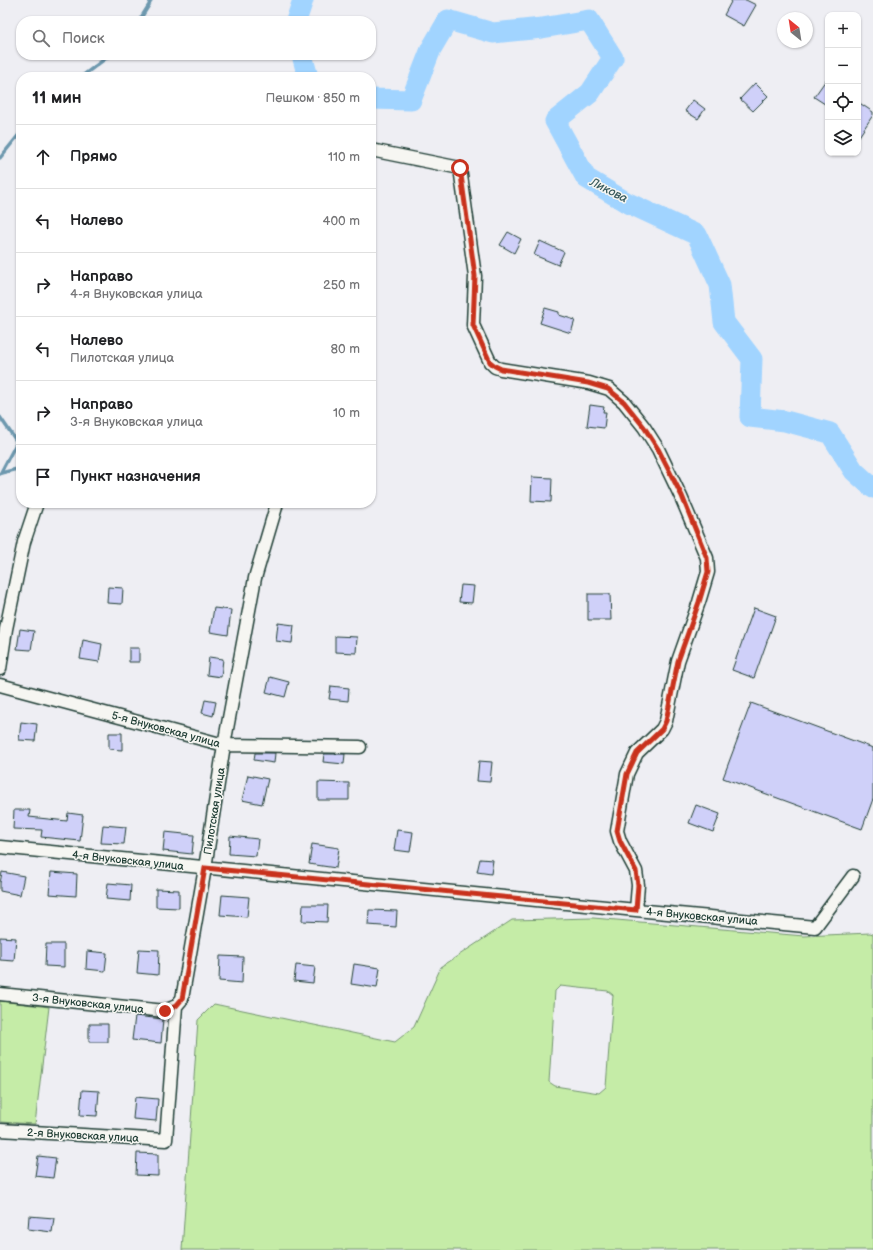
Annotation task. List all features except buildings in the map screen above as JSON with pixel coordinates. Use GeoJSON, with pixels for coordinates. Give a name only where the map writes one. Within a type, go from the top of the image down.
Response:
{"type":"FeatureCollection","features":[{"type":"Feature","properties":{"kind":"street"},"geometry":{"type":"LineString","coordinates":[[376,151],[460,168],[475,276],[473,325],[490,362],[501,369],[588,383],[608,389],[624,402],[644,427],[658,449],[682,496],[707,558],[708,572],[678,661],[666,721],[658,733],[637,753],[627,774],[617,831],[620,841],[636,871],[638,885],[636,910]]}},
{"type":"Feature","properties":{"kind":"street"},"geometry":{"type":"LineString","coordinates":[[0,669],[6,628],[24,542],[35,508]]}},
{"type":"Feature","properties":{"kind":"street","name":"Пилотская улица"},"geometry":{"type":"LineString","coordinates":[[166,1140],[176,1006],[182,999],[205,868],[224,745],[255,578],[276,508]]}},
{"type":"Feature","properties":{"kind":"street","name":"5-я Внуковская улица"},"geometry":{"type":"LineString","coordinates":[[0,685],[224,745],[360,747]]}},
{"type":"Feature","properties":{"kind":"street","name":"4-я Внуковская улица"},"geometry":{"type":"LineString","coordinates":[[0,848],[815,926],[853,876]]}},
{"type":"Feature","properties":{"kind":"street","name":"3-я Внуковская улица"},"geometry":{"type":"LineString","coordinates":[[0,994],[165,1011],[176,1006]]}},
{"type":"Feature","properties":{"kind":"street","name":"2-я Внуковская улица"},"geometry":{"type":"LineString","coordinates":[[0,1130],[166,1140]]}},
{"type":"Feature","properties":{"kind":"green space"},"geometry":{"type":"Polygon","coordinates":[[[593,918],[804,936],[873,934],[873,1250],[182,1250],[198,1020],[214,1004],[395,1042],[414,1027],[441,967],[512,920],[593,918]],[[560,986],[555,991],[549,1082],[555,1086],[599,1093],[606,1087],[613,995],[608,991],[560,986]]]}},
{"type":"Feature","properties":{"kind":"green space"},"geometry":{"type":"Polygon","coordinates":[[[0,1001],[49,1007],[35,1124],[0,1122],[0,1001]]]}},
{"type":"Feature","properties":{"kind":"waterway"},"geometry":{"type":"LineString","coordinates":[[142,16],[151,0]]}},
{"type":"Feature","properties":{"kind":"waterway","name":"Ликова"},"geometry":{"type":"LineString","coordinates":[[298,16],[303,0]]}},
{"type":"Feature","properties":{"kind":"waterway","name":"Ликова"},"geometry":{"type":"LineString","coordinates":[[376,99],[411,100],[431,49],[448,20],[493,33],[542,28],[589,20],[613,58],[590,93],[555,121],[586,178],[626,202],[697,235],[720,285],[724,322],[752,359],[750,417],[785,421],[830,433],[854,471],[873,488]]}},
{"type":"Feature","properties":{"kind":"waterway"},"geometry":{"type":"LineString","coordinates":[[88,72],[103,60]]}},
{"type":"Feature","properties":{"kind":"waterway","name":"Ликова"},"geometry":{"type":"LineString","coordinates":[[303,60],[307,72]]}},
{"type":"Feature","properties":{"kind":"waterway"},"geometry":{"type":"LineString","coordinates":[[0,158],[16,138]]}},
{"type":"Feature","properties":{"kind":"waterway"},"geometry":{"type":"LineString","coordinates":[[0,417],[16,441]]}},
{"type":"Feature","properties":{"kind":"waterway"},"geometry":{"type":"LineString","coordinates":[[0,474],[16,444]]}},
{"type":"Feature","properties":{"kind":"waterway"},"geometry":{"type":"LineString","coordinates":[[1,473],[16,469]]}},
{"type":"Feature","properties":{"kind":"route"},"geometry":{"type":"LineString","coordinates":[[165,1011],[176,1006],[182,999],[205,868],[636,910],[638,885],[636,871],[620,841],[617,831],[627,774],[637,753],[655,737],[662,729],[666,721],[678,661],[708,572],[707,558],[682,496],[658,449],[644,427],[624,402],[608,389],[588,383],[501,369],[490,362],[473,325],[475,276],[460,168]]}}]}
